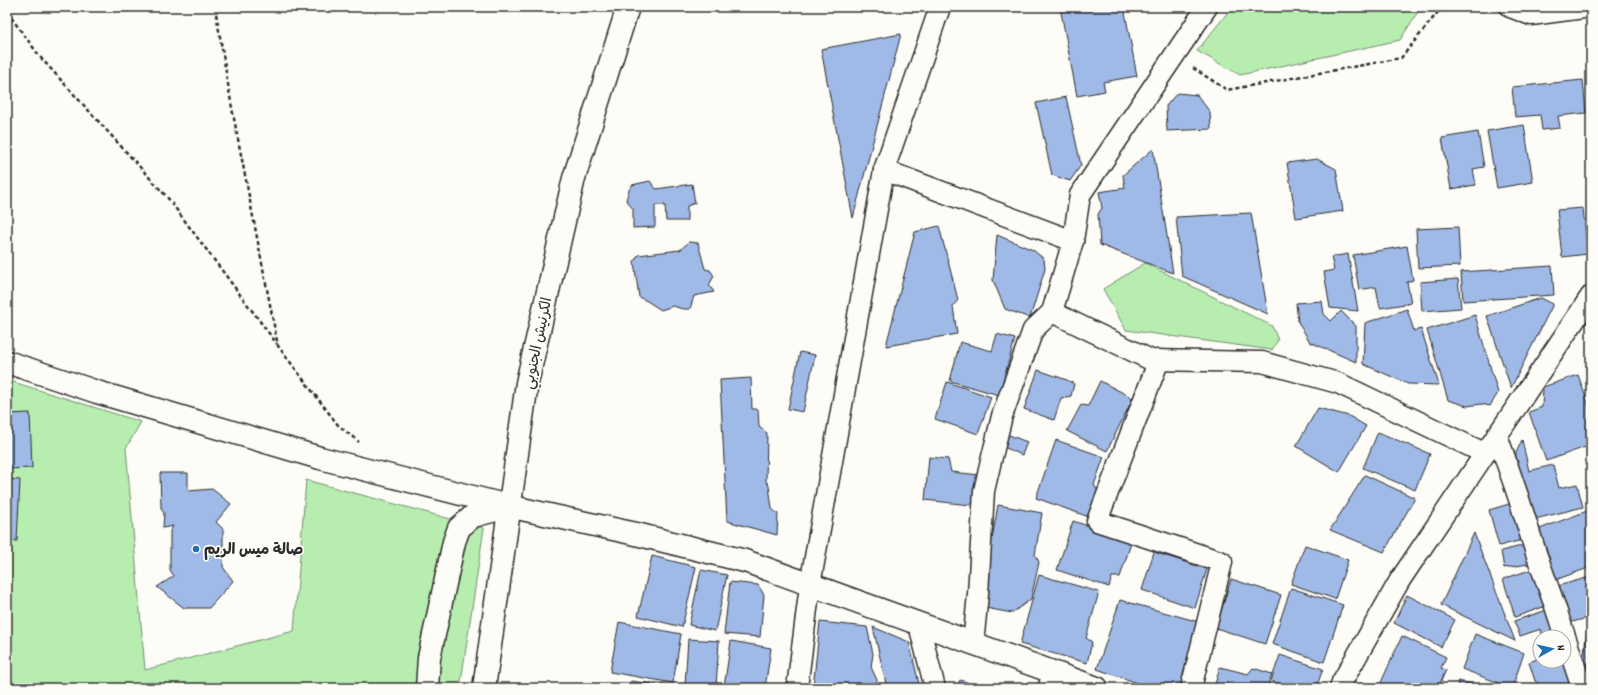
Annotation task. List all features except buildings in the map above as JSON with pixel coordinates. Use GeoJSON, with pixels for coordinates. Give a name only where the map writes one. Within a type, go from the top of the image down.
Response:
{"type":"FeatureCollection","features":[{"type":"Feature","properties":{"kind":"street","name":"الكرنيش الجنوبي"},"geometry":{"type":"LineString","coordinates":[[484,688],[508,506],[527,383],[574,178],[628,7]]}},
{"type":"Feature","properties":{"kind":"street"},"geometry":{"type":"LineString","coordinates":[[797,688],[810,585],[884,170],[940,7]]}},
{"type":"Feature","properties":{"kind":"street"},"geometry":{"type":"LineString","coordinates":[[973,644],[978,594],[984,491],[991,461],[1002,416],[1033,330],[1052,312],[1073,241],[1080,194],[1207,7]]}},
{"type":"Feature","properties":{"kind":"street"},"geometry":{"type":"LineString","coordinates":[[1510,7],[1530,15],[1591,7]]}},
{"type":"Feature","properties":{"kind":"street"},"geometry":{"type":"LineString","coordinates":[[884,170],[1073,241]]}},
{"type":"Feature","properties":{"kind":"street"},"geometry":{"type":"LineString","coordinates":[[1340,688],[1400,580],[1591,296]]}},
{"type":"Feature","properties":{"kind":"street"},"geometry":{"type":"LineString","coordinates":[[1052,312],[1151,360],[1262,362],[1338,383],[1484,453]]}},
{"type":"Feature","properties":{"kind":"street"},"geometry":{"type":"LineString","coordinates":[[1159,360],[1097,521],[1222,562],[1191,688]]}},
{"type":"Feature","properties":{"kind":"street"},"geometry":{"type":"LineString","coordinates":[[7,362],[97,392],[320,458],[508,506],[636,534],[745,561],[973,644],[1051,681],[1097,688]]}},
{"type":"Feature","properties":{"kind":"street"},"geometry":{"type":"LineString","coordinates":[[1497,435],[1582,688]]}},
{"type":"Feature","properties":{"kind":"street"},"geometry":{"type":"LineString","coordinates":[[427,688],[429,658],[454,542],[459,528],[472,516],[508,506]]}},
{"type":"Feature","properties":{"kind":"street"},"geometry":{"type":"LineString","coordinates":[[919,625],[935,688]]}},
{"type":"Feature","properties":{"kind":"path"},"geometry":{"type":"LineString","coordinates":[[215,7],[278,346]]}},
{"type":"Feature","properties":{"kind":"path"},"geometry":{"type":"LineString","coordinates":[[1174,56],[1227,90],[1401,58],[1442,7]]}},
{"type":"Feature","properties":{"kind":"path"},"geometry":{"type":"LineString","coordinates":[[7,12],[41,58],[167,197],[338,425],[362,444]]}},
{"type":"Feature","properties":{"kind":"green space"},"geometry":{"type":"Polygon","coordinates":[[[1232,7],[1421,7],[1400,40],[1240,75],[1197,51],[1232,7]]]}},
{"type":"Feature","properties":{"kind":"green space"},"geometry":{"type":"Polygon","coordinates":[[[1145,263],[1272,326],[1278,340],[1272,350],[1126,330],[1103,289],[1145,263]]]}},
{"type":"Feature","properties":{"kind":"green space"},"geometry":{"type":"Polygon","coordinates":[[[7,380],[141,422],[126,448],[145,670],[294,631],[306,480],[484,528],[460,688],[7,688],[7,380]]]}},
{"type":"Feature","properties":{"kind":"place","name":"صالة ميس الريم"},"geometry":{"type":"Point","coordinates":[196,549]}}]}
